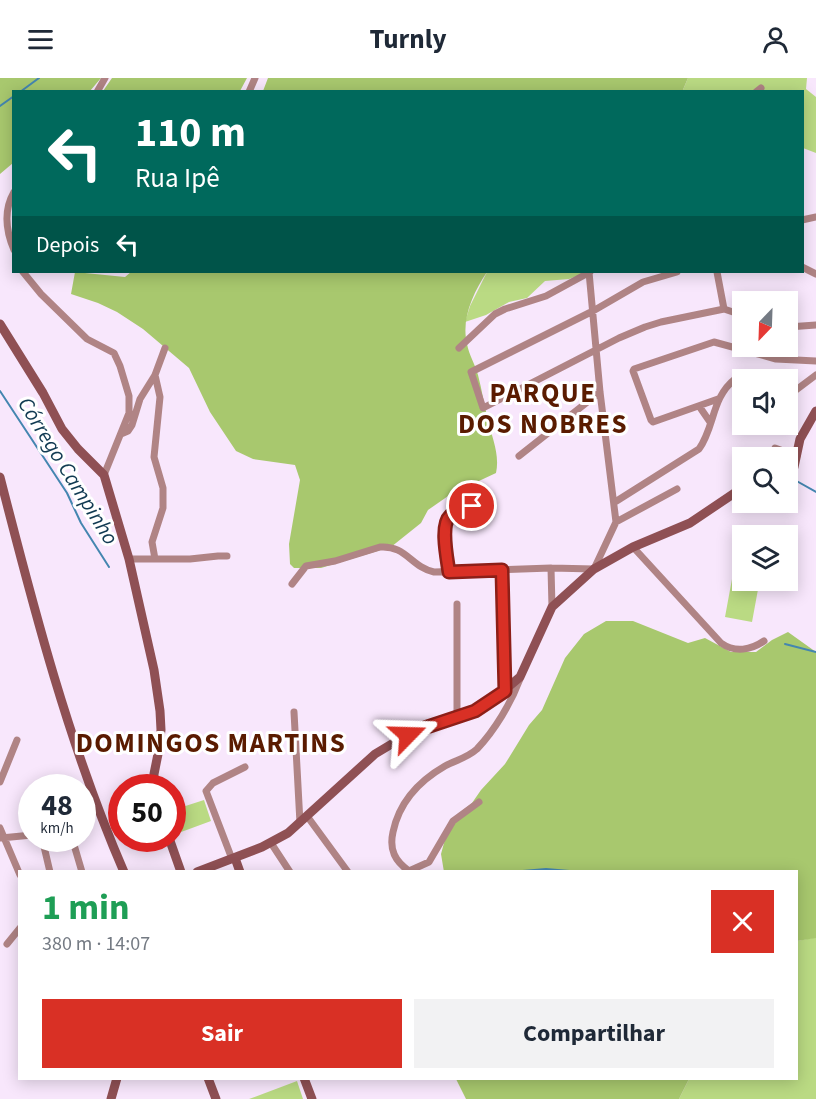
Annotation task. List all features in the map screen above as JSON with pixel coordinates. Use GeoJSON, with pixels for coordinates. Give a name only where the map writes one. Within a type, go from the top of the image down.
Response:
{"type":"FeatureCollection","features":[{"type":"Feature","properties":{"kind":"main road"},"geometry":{"type":"LineString","coordinates":[[0,324],[43,393],[62,429],[104,475],[129,559],[154,670],[161,730],[154,774]]}},
{"type":"Feature","properties":{"kind":"main road"},"geometry":{"type":"LineString","coordinates":[[798,450],[800,439],[816,411]]}},
{"type":"Feature","properties":{"kind":"main road"},"geometry":{"type":"LineString","coordinates":[[0,477],[57,688],[76,746],[123,870]]}},
{"type":"Feature","properties":{"kind":"main road"},"geometry":{"type":"LineString","coordinates":[[202,870],[271,843],[288,833],[375,754],[421,729],[475,711],[494,699],[520,677],[552,607],[594,569],[633,547],[690,523],[732,495]]}},
{"type":"Feature","properties":{"kind":"main road"},"geometry":{"type":"LineString","coordinates":[[173,852],[180,870]]}},
{"type":"Feature","properties":{"kind":"main road"},"geometry":{"type":"LineString","coordinates":[[234,858],[239,870]]}},
{"type":"Feature","properties":{"kind":"main road"},"geometry":{"type":"LineString","coordinates":[[111,1099],[116,1080]]}},
{"type":"Feature","properties":{"kind":"main road"},"geometry":{"type":"LineString","coordinates":[[209,1080],[216,1099]]}},
{"type":"Feature","properties":{"kind":"main road"},"geometry":{"type":"LineString","coordinates":[[305,1080],[312,1099]]}},
{"type":"Feature","properties":{"kind":"street"},"geometry":{"type":"LineString","coordinates":[[12,196],[6,223],[12,245]]}},
{"type":"Feature","properties":{"kind":"street"},"geometry":{"type":"LineString","coordinates":[[805,220],[816,217]]}},
{"type":"Feature","properties":{"kind":"street"},"geometry":{"type":"LineString","coordinates":[[24,273],[41,294],[87,339],[115,355],[127,384],[129,413],[104,475]]}},
{"type":"Feature","properties":{"kind":"street"},"geometry":{"type":"LineString","coordinates":[[459,348],[495,314],[546,296],[588,273]]}},
{"type":"Feature","properties":{"kind":"street"},"geometry":{"type":"LineString","coordinates":[[292,584],[306,566],[388,546],[406,554],[425,570],[449,572],[551,568],[594,569],[616,522],[600,392],[590,273]]}},
{"type":"Feature","properties":{"kind":"street"},"geometry":{"type":"LineString","coordinates":[[674,273],[643,282],[593,311],[471,372],[483,408],[619,338],[662,322],[724,309],[732,312]]}},
{"type":"Feature","properties":{"kind":"street"},"geometry":{"type":"LineString","coordinates":[[717,273],[724,309]]}},
{"type":"Feature","properties":{"kind":"street"},"geometry":{"type":"LineString","coordinates":[[798,327],[816,326]]}},
{"type":"Feature","properties":{"kind":"street"},"geometry":{"type":"LineString","coordinates":[[718,399],[653,422],[633,374],[634,369],[714,342],[776,359],[816,361]]}},
{"type":"Feature","properties":{"kind":"street"},"geometry":{"type":"LineString","coordinates":[[121,434],[128,431],[132,425],[141,399],[155,375],[165,348]]}},
{"type":"Feature","properties":{"kind":"street"},"geometry":{"type":"LineString","coordinates":[[155,375],[160,404],[154,457],[163,488],[163,508],[152,542],[155,559]]}},
{"type":"Feature","properties":{"kind":"street"},"geometry":{"type":"LineString","coordinates":[[798,388],[816,375]]}},
{"type":"Feature","properties":{"kind":"street"},"geometry":{"type":"LineString","coordinates":[[615,502],[699,449],[718,399],[732,383]]}},
{"type":"Feature","properties":{"kind":"street"},"geometry":{"type":"LineString","coordinates":[[519,456],[600,392]]}},
{"type":"Feature","properties":{"kind":"street"},"geometry":{"type":"LineString","coordinates":[[699,406],[710,422]]}},
{"type":"Feature","properties":{"kind":"street"},"geometry":{"type":"LineString","coordinates":[[616,522],[677,489]]}},
{"type":"Feature","properties":{"kind":"street"},"geometry":{"type":"LineString","coordinates":[[449,572],[444,529],[448,517],[491,498]]}},
{"type":"Feature","properties":{"kind":"street"},"geometry":{"type":"LineString","coordinates":[[633,547],[721,643],[731,649],[744,649],[764,641]]}},
{"type":"Feature","properties":{"kind":"street"},"geometry":{"type":"LineString","coordinates":[[129,559],[190,560],[227,556]]}},
{"type":"Feature","properties":{"kind":"street"},"geometry":{"type":"LineString","coordinates":[[551,568],[552,607]]}},
{"type":"Feature","properties":{"kind":"street"},"geometry":{"type":"LineString","coordinates":[[502,570],[505,691]]}},
{"type":"Feature","properties":{"kind":"street"},"geometry":{"type":"LineString","coordinates":[[457,604],[457,717]]}},
{"type":"Feature","properties":{"kind":"street"},"geometry":{"type":"LineString","coordinates":[[408,870],[394,858],[392,839],[397,816],[404,802],[436,771],[467,757],[484,742],[504,712],[520,677]]}},
{"type":"Feature","properties":{"kind":"street"},"geometry":{"type":"LineString","coordinates":[[494,699],[504,712]]}},
{"type":"Feature","properties":{"kind":"street"},"geometry":{"type":"LineString","coordinates":[[294,712],[303,820],[346,870]]}},
{"type":"Feature","properties":{"kind":"street"},"geometry":{"type":"LineString","coordinates":[[0,782],[17,740]]}},
{"type":"Feature","properties":{"kind":"street"},"geometry":{"type":"LineString","coordinates":[[234,858],[206,791],[213,783],[245,767]]}},
{"type":"Feature","properties":{"kind":"street"},"geometry":{"type":"LineString","coordinates":[[411,870],[429,862],[453,821],[478,802]]}},
{"type":"Feature","properties":{"kind":"street"},"geometry":{"type":"LineString","coordinates":[[0,828],[2,838],[18,871]]}},
{"type":"Feature","properties":{"kind":"street"},"geometry":{"type":"LineString","coordinates":[[2,838],[18,837]]}},
{"type":"Feature","properties":{"kind":"street"},"geometry":{"type":"LineString","coordinates":[[271,843],[289,870]]}},
{"type":"Feature","properties":{"kind":"street"},"geometry":{"type":"LineString","coordinates":[[45,852],[50,870]]}},
{"type":"Feature","properties":{"kind":"street"},"geometry":{"type":"LineString","coordinates":[[76,852],[81,870]]}},
{"type":"Feature","properties":{"kind":"street"},"geometry":{"type":"LineString","coordinates":[[7,944],[18,930]]}},
{"type":"Feature","properties":{"kind":"green space"},"geometry":{"type":"Polygon","coordinates":[[[0,78],[101,78],[91,90],[12,90],[12,164],[0,174],[0,78]]]}},
{"type":"Feature","properties":{"kind":"green space"},"geometry":{"type":"Polygon","coordinates":[[[112,78],[247,78],[241,90],[104,90],[112,78]]]}},
{"type":"Feature","properties":{"kind":"green space"},"geometry":{"type":"Polygon","coordinates":[[[268,78],[688,78],[683,90],[263,90],[268,78]]]}},
{"type":"Feature","properties":{"kind":"green space"},"geometry":{"type":"Polygon","coordinates":[[[688,78],[807,78],[806,89],[816,97],[816,153],[804,148],[804,90],[683,90],[688,78]]]}},
{"type":"Feature","properties":{"kind":"green space"},"geometry":{"type":"Polygon","coordinates":[[[75,273],[125,277],[130,273],[486,273],[470,306],[466,335],[495,446],[496,473],[451,494],[428,510],[421,523],[391,547],[321,568],[294,568],[290,564],[289,544],[300,480],[295,465],[253,459],[236,451],[210,412],[189,368],[143,329],[117,312],[71,294],[75,273]]]}},
{"type":"Feature","properties":{"kind":"green space"},"geometry":{"type":"Polygon","coordinates":[[[486,273],[584,273],[569,279],[545,281],[527,298],[509,302],[486,315],[465,322],[470,306],[486,273]]]}},
{"type":"Feature","properties":{"kind":"green space"},"geometry":{"type":"Polygon","coordinates":[[[732,579],[732,591],[758,591],[752,622],[725,617],[732,579]]]}},
{"type":"Feature","properties":{"kind":"green space"},"geometry":{"type":"Polygon","coordinates":[[[606,621],[633,621],[688,643],[705,638],[731,652],[756,652],[788,632],[816,652],[816,938],[798,941],[798,870],[444,870],[441,854],[453,818],[472,803],[505,764],[529,725],[542,710],[565,658],[584,634],[606,621]]]}},
{"type":"Feature","properties":{"kind":"green space"},"geometry":{"type":"Polygon","coordinates":[[[204,800],[211,821],[186,830],[186,806],[204,800]]]}},
{"type":"Feature","properties":{"kind":"green space"},"geometry":{"type":"Polygon","coordinates":[[[816,938],[816,1099],[679,1099],[688,1080],[798,1080],[798,941],[816,938]]]}},
{"type":"Feature","properties":{"kind":"green space"},"geometry":{"type":"Polygon","coordinates":[[[456,1080],[688,1080],[679,1099],[466,1099],[456,1080]]]}},
{"type":"Feature","properties":{"kind":"green space"},"geometry":{"type":"Polygon","coordinates":[[[297,1081],[303,1099],[249,1099],[297,1081]]]}},
{"type":"Feature","properties":{"kind":"waterway"},"geometry":{"type":"LineString","coordinates":[[23,90],[39,78]]}},
{"type":"Feature","properties":{"kind":"waterway"},"geometry":{"type":"LineString","coordinates":[[0,106],[12,97]]}},
{"type":"Feature","properties":{"kind":"waterway","name":"Córrego Campinho"},"geometry":{"type":"LineString","coordinates":[[0,391],[67,493],[81,523],[109,567]]}},
{"type":"Feature","properties":{"kind":"waterway"},"geometry":{"type":"LineString","coordinates":[[798,482],[816,492]]}},
{"type":"Feature","properties":{"kind":"waterway"},"geometry":{"type":"LineString","coordinates":[[785,644],[816,652]]}},
{"type":"Feature","properties":{"kind":"waterway"},"geometry":{"type":"LineString","coordinates":[[534,870],[558,870]]}},
{"type":"Feature","properties":{"kind":"district","name":"PARQUE DOS NOBRES"},"geometry":{"type":"Point","coordinates":[543,408]}},
{"type":"Feature","properties":{"kind":"district","name":"DOMINGOS MARTINS"},"geometry":{"type":"Point","coordinates":[211,743]}},
{"type":"Feature","properties":{"kind":"route"},"geometry":{"type":"LineString","coordinates":[[408,735],[475,711],[505,691],[502,570],[449,572],[444,529],[446,521],[452,514],[472,506]]}}]}
